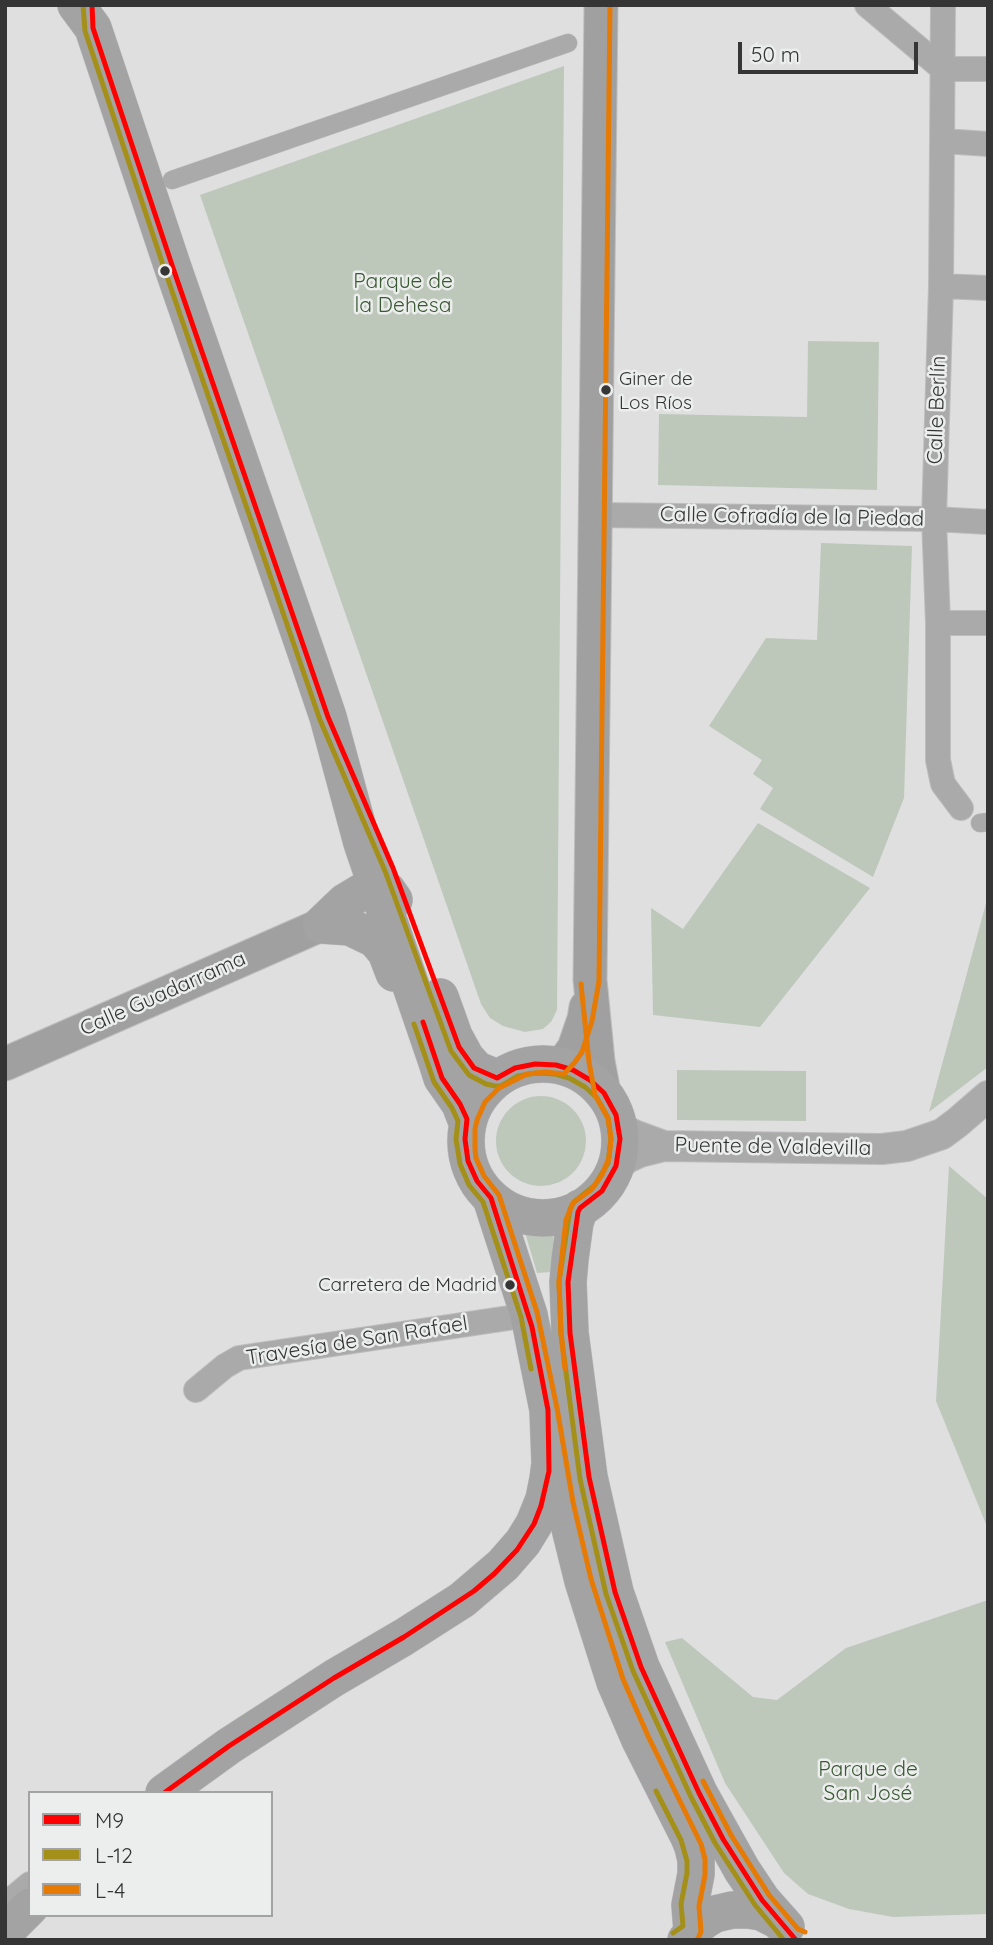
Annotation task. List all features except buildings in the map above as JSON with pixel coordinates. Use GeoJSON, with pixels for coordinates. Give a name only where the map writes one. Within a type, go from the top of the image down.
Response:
{"type":"FeatureCollection","features":[{"type":"Feature","properties":{"kind":"main road"},"geometry":{"type":"LineString","coordinates":[[601,5],[590,980],[597,1054],[604,1093]]}},
{"type":"Feature","properties":{"kind":"main road"},"geometry":{"type":"LineString","coordinates":[[87,13],[328,717],[362,843],[347,904],[350,927],[360,930],[381,944],[413,1026],[472,1075]]}},
{"type":"Feature","properties":{"kind":"main road"},"geometry":{"type":"LineString","coordinates":[[328,717],[393,868],[454,1036],[472,1075],[460,1104],[467,1122],[468,1161],[477,1181],[491,1198],[514,1212],[536,1218],[559,1216],[580,1208],[602,1191],[616,1166],[620,1146],[619,1127],[613,1109],[595,1084],[579,1072],[545,1063],[472,1075]]}},
{"type":"Feature","properties":{"kind":"main road"},"geometry":{"type":"LineString","coordinates":[[347,904],[472,1075]]}},
{"type":"Feature","properties":{"kind":"main road","name":"Calle Guadarrama"},"geometry":{"type":"LineString","coordinates":[[5,1064],[347,904]]}},
{"type":"Feature","properties":{"kind":"main road"},"geometry":{"type":"LineString","coordinates":[[561,1066],[574,1048],[584,1019],[590,980]]}},
{"type":"Feature","properties":{"kind":"main road"},"geometry":{"type":"LineString","coordinates":[[491,1198],[529,1315],[564,1504],[583,1581],[615,1682],[640,1740],[693,1847],[696,1874],[685,1937]]}},
{"type":"Feature","properties":{"kind":"main road"},"geometry":{"type":"LineString","coordinates":[[580,1208],[575,1222],[570,1259],[570,1333],[589,1477],[615,1592],[642,1667],[699,1793],[744,1873],[762,1900],[794,1936]]}},
{"type":"Feature","properties":{"kind":"main road"},"geometry":{"type":"LineString","coordinates":[[167,1791],[255,1729],[462,1600],[494,1574],[523,1542],[544,1499],[550,1463],[548,1410]]}},
{"type":"Feature","properties":{"kind":"main road"},"geometry":{"type":"LineString","coordinates":[[5,1932],[28,1909]]}},
{"type":"Feature","properties":{"kind":"main road"},"geometry":{"type":"LineString","coordinates":[[685,1937],[715,1914],[738,1909],[761,1912],[776,1920],[794,1936]]}},
{"type":"Feature","properties":{"kind":"street"},"geometry":{"type":"LineString","coordinates":[[867,5],[943,69],[988,69]]}},
{"type":"Feature","properties":{"kind":"street","name":"Calle Berlín"},"geometry":{"type":"LineString","coordinates":[[943,5],[941,286],[934,519],[939,772],[943,784],[976,818]]}},
{"type":"Feature","properties":{"kind":"street"},"geometry":{"type":"LineString","coordinates":[[173,180],[568,43]]}},
{"type":"Feature","properties":{"kind":"street"},"geometry":{"type":"LineString","coordinates":[[943,141],[988,144]]}},
{"type":"Feature","properties":{"kind":"street"},"geometry":{"type":"LineString","coordinates":[[941,286],[988,288]]}},
{"type":"Feature","properties":{"kind":"street","name":"Calle Cofradía de la Piedad"},"geometry":{"type":"LineString","coordinates":[[596,515],[988,522]]}},
{"type":"Feature","properties":{"kind":"street"},"geometry":{"type":"LineString","coordinates":[[938,622],[988,623]]}},
{"type":"Feature","properties":{"kind":"street","name":"Puente de Valdevilla"},"geometry":{"type":"LineString","coordinates":[[664,1146],[883,1149],[907,1146],[942,1134],[988,1096]]}},
{"type":"Feature","properties":{"kind":"street"},"geometry":{"type":"LineString","coordinates":[[619,1127],[664,1146]]}},
{"type":"Feature","properties":{"kind":"street"},"geometry":{"type":"LineString","coordinates":[[616,1166],[640,1152],[664,1146]]}},
{"type":"Feature","properties":{"kind":"street","name":"Travesía de San Rafael"},"geometry":{"type":"LineString","coordinates":[[196,1390],[239,1358],[529,1315]]}},
{"type":"Feature","properties":{"kind":"street"},"geometry":{"type":"LineString","coordinates":[[149,1791],[204,1752],[255,1729]]}},
{"type":"Feature","properties":{"kind":"street"},"geometry":{"type":"LineString","coordinates":[[5,1905],[28,1886]]}},
{"type":"Feature","properties":{"kind":"green space","name":"Parque de la Dehesa"},"geometry":{"type":"Polygon","coordinates":[[[564,66],[557,1010],[551,1022],[543,1029],[525,1032],[503,1026],[490,1018],[481,1004],[200,195],[564,66]]]}},
{"type":"Feature","properties":{"kind":"green space"},"geometry":{"type":"Polygon","coordinates":[[[808,341],[879,342],[877,490],[658,485],[659,414],[807,417],[808,341]]]}},
{"type":"Feature","properties":{"kind":"green space"},"geometry":{"type":"Polygon","coordinates":[[[821,543],[912,546],[904,798],[873,877],[760,809],[773,788],[753,774],[762,760],[709,726],[766,638],[817,640],[821,543]]]}},
{"type":"Feature","properties":{"kind":"green space"},"geometry":{"type":"Polygon","coordinates":[[[758,823],[870,888],[760,1027],[653,1015],[651,908],[683,929],[758,823]]]}},
{"type":"Feature","properties":{"kind":"green space"},"geometry":{"type":"Polygon","coordinates":[[[988,896],[988,1067],[929,1112],[988,896]]]}},
{"type":"Feature","properties":{"kind":"green space"},"geometry":{"type":"Polygon","coordinates":[[[677,1070],[806,1071],[806,1121],[677,1120],[677,1070]]]}},
{"type":"Feature","properties":{"kind":"green space"},"geometry":{"type":"Polygon","coordinates":[[[541,1096],[558,1099],[573,1109],[583,1124],[586,1141],[583,1158],[573,1173],[558,1183],[541,1186],[524,1183],[509,1173],[499,1158],[496,1141],[499,1124],[509,1109],[524,1099],[541,1096]]]}},
{"type":"Feature","properties":{"kind":"green space"},"geometry":{"type":"Polygon","coordinates":[[[949,1166],[988,1199],[988,1529],[936,1401],[949,1166]]]}},
{"type":"Feature","properties":{"kind":"green space"},"geometry":{"type":"Polygon","coordinates":[[[524,1229],[554,1230],[551,1272],[537,1273],[524,1229]]]}},
{"type":"Feature","properties":{"kind":"green space","name":"Parque de San José"},"geometry":{"type":"Polygon","coordinates":[[[988,1600],[988,1914],[893,1917],[849,1909],[808,1894],[784,1873],[725,1783],[665,1642],[682,1638],[753,1697],[777,1700],[846,1648],[988,1600]]]}},
{"type":"Feature","properties":{"kind":"transit line","name":"L-12"},"geometry":{"type":"LineString","coordinates":[[83,5],[85,31],[320,720],[385,871],[451,1051],[469,1075],[486,1084],[501,1086],[518,1076],[536,1073],[569,1078],[597,1098],[608,1118],[611,1139],[608,1163],[595,1185],[574,1202],[570,1209],[559,1281],[561,1334],[580,1479],[606,1594],[633,1671],[715,1843],[755,1905],[784,1940]]}},
{"type":"Feature","properties":{"kind":"transit line","name":"M9"},"geometry":{"type":"LineString","coordinates":[[92,5],[93,28],[328,717],[393,868],[459,1047],[474,1068],[497,1078],[515,1068],[535,1064],[556,1065],[573,1070],[604,1093],[616,1115],[620,1139],[616,1166],[602,1191],[578,1212],[568,1282],[570,1333],[589,1477],[615,1592],[641,1667],[723,1839],[762,1900],[796,1940]]}},
{"type":"Feature","properties":{"kind":"transit line","name":"L-4"},"geometry":{"type":"LineString","coordinates":[[610,5],[599,981],[592,1021],[582,1052],[575,1062],[564,1074],[527,1074],[499,1088],[485,1102],[477,1120],[475,1149],[484,1176],[499,1195],[537,1312],[573,1502],[591,1579],[623,1679],[701,1844],[705,1875],[699,1906],[701,1932],[697,1940]]}},
{"type":"Feature","properties":{"kind":"transit line","name":"L-4"},"geometry":{"type":"LineString","coordinates":[[565,1369],[559,1282],[566,1220],[573,1203],[591,1190],[602,1175],[609,1158],[611,1139],[608,1118],[595,1095],[581,984]]}},
{"type":"Feature","properties":{"kind":"transit line","name":"M9"},"geometry":{"type":"LineString","coordinates":[[167,1791],[229,1746],[474,1591],[517,1550],[534,1524],[541,1506],[549,1471],[548,1410],[532,1327],[491,1198],[477,1181],[468,1161],[465,1139],[467,1119],[442,1078],[423,1022]]}},
{"type":"Feature","properties":{"kind":"transit line","name":"L-12"},"geometry":{"type":"LineString","coordinates":[[414,1024],[434,1082],[458,1121],[456,1139],[460,1164],[469,1185],[483,1202],[521,1317],[531,1369]]}},
{"type":"Feature","properties":{"kind":"transit line","name":"L-4"},"geometry":{"type":"LineString","coordinates":[[703,1781],[731,1835],[769,1895],[798,1929],[805,1932]]}},
{"type":"Feature","properties":{"kind":"transit line","name":"L-12"},"geometry":{"type":"LineString","coordinates":[[656,1791],[681,1840],[687,1861],[681,1904],[683,1926],[673,1933]]}},
{"type":"Feature","properties":{"kind":"place","name":"Giner de Los Ríos"},"geometry":{"type":"Point","coordinates":[606,390]}},
{"type":"Feature","properties":{"kind":"place","name":"Carretera de Madrid"},"geometry":{"type":"Point","coordinates":[510,1285]}}]}
